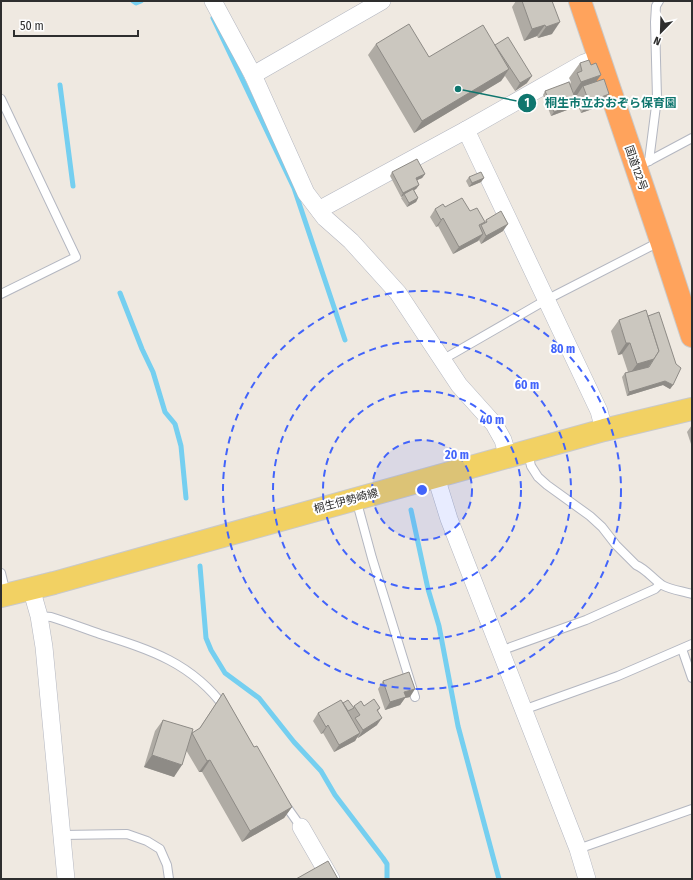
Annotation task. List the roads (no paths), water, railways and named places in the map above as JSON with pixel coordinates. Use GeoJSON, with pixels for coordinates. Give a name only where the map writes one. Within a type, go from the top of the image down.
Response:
{"type":"FeatureCollection","features":[{"type":"Feature","properties":{"kind":"highway","name":"国道122号"},"geometry":{"type":"LineString","coordinates":[[580,1],[599,57],[643,164],[661,241],[692,336]]}},
{"type":"Feature","properties":{"kind":"main road","name":"桐生伊勢崎線"},"geometry":{"type":"LineString","coordinates":[[4,595],[54,583],[604,430],[692,409]]}},
{"type":"Feature","properties":{"kind":"street"},"geometry":{"type":"LineString","coordinates":[[213,1],[253,75],[306,193],[320,211],[351,241],[398,293],[459,385],[494,424],[503,440],[518,454]]}},
{"type":"Feature","properties":{"kind":"street"},"geometry":{"type":"LineString","coordinates":[[253,75],[382,1]]}},
{"type":"Feature","properties":{"kind":"street"},"geometry":{"type":"LineString","coordinates":[[320,211],[326,206],[466,130],[584,63],[599,57]]}},
{"type":"Feature","properties":{"kind":"street"},"geometry":{"type":"LineString","coordinates":[[466,130],[599,411],[604,430]]}},
{"type":"Feature","properties":{"kind":"street"},"geometry":{"type":"LineString","coordinates":[[436,477],[449,519],[578,849],[587,879]]}},
{"type":"Feature","properties":{"kind":"street"},"geometry":{"type":"LineString","coordinates":[[31,588],[39,616],[44,647],[66,879]]}},
{"type":"Feature","properties":{"kind":"street"},"geometry":{"type":"LineString","coordinates":[[301,827],[331,879]]}},
{"type":"Feature","properties":{"kind":"lane"},"geometry":{"type":"LineString","coordinates":[[643,164],[657,98],[656,6],[659,1]]}},
{"type":"Feature","properties":{"kind":"lane"},"geometry":{"type":"LineString","coordinates":[[1,294],[76,257],[2,103]]}},
{"type":"Feature","properties":{"kind":"lane"},"geometry":{"type":"LineString","coordinates":[[643,164],[692,138]]}},
{"type":"Feature","properties":{"kind":"lane"},"geometry":{"type":"LineString","coordinates":[[442,360],[546,300],[661,241]]}},
{"type":"Feature","properties":{"kind":"lane"},"geometry":{"type":"LineString","coordinates":[[518,454],[547,485],[590,516],[602,527],[616,545],[636,565],[660,584],[692,594]]}},
{"type":"Feature","properties":{"kind":"lane"},"geometry":{"type":"LineString","coordinates":[[356,498],[370,551],[415,697]]}},
{"type":"Feature","properties":{"kind":"lane"},"geometry":{"type":"LineString","coordinates":[[1,573],[4,595]]}},
{"type":"Feature","properties":{"kind":"lane"},"geometry":{"type":"LineString","coordinates":[[500,651],[586,620],[655,589],[660,584]]}},
{"type":"Feature","properties":{"kind":"lane"},"geometry":{"type":"LineString","coordinates":[[39,616],[51,617],[160,654],[191,672],[207,686],[217,697],[228,714]]}},
{"type":"Feature","properties":{"kind":"lane"},"geometry":{"type":"LineString","coordinates":[[523,710],[618,676],[692,644]]}},
{"type":"Feature","properties":{"kind":"lane"},"geometry":{"type":"LineString","coordinates":[[682,649],[692,678]]}},
{"type":"Feature","properties":{"kind":"lane"},"geometry":{"type":"LineString","coordinates":[[279,795],[301,827]]}},
{"type":"Feature","properties":{"kind":"lane"},"geometry":{"type":"LineString","coordinates":[[578,849],[692,809]]}},
{"type":"Feature","properties":{"kind":"lane"},"geometry":{"type":"LineString","coordinates":[[62,835],[127,834],[146,841],[160,849],[167,865],[169,879]]}},
{"type":"Feature","properties":{"kind":"waterway"},"geometry":{"type":"LineString","coordinates":[[133,1],[136,3],[141,1]]}},
{"type":"Feature","properties":{"kind":"waterway"},"geometry":{"type":"LineString","coordinates":[[213,18],[294,188],[345,340]]}},
{"type":"Feature","properties":{"kind":"waterway"},"geometry":{"type":"LineString","coordinates":[[60,85],[73,186]]}},
{"type":"Feature","properties":{"kind":"waterway"},"geometry":{"type":"LineString","coordinates":[[120,293],[142,349],[153,372],[165,412],[175,424],[181,446],[186,498]]}},
{"type":"Feature","properties":{"kind":"waterway"},"geometry":{"type":"LineString","coordinates":[[411,510],[428,589],[439,626],[458,726],[499,879]]}},
{"type":"Feature","properties":{"kind":"waterway"},"geometry":{"type":"LineString","coordinates":[[200,566],[206,638],[211,650],[225,673],[259,698],[294,742],[321,771],[335,795],[387,864],[387,879]]}},
{"type":"Feature","properties":{"kind":"place","name":"桐生市立おおぞら保育園"},"geometry":{"type":"Point","coordinates":[458,89]}}]}
